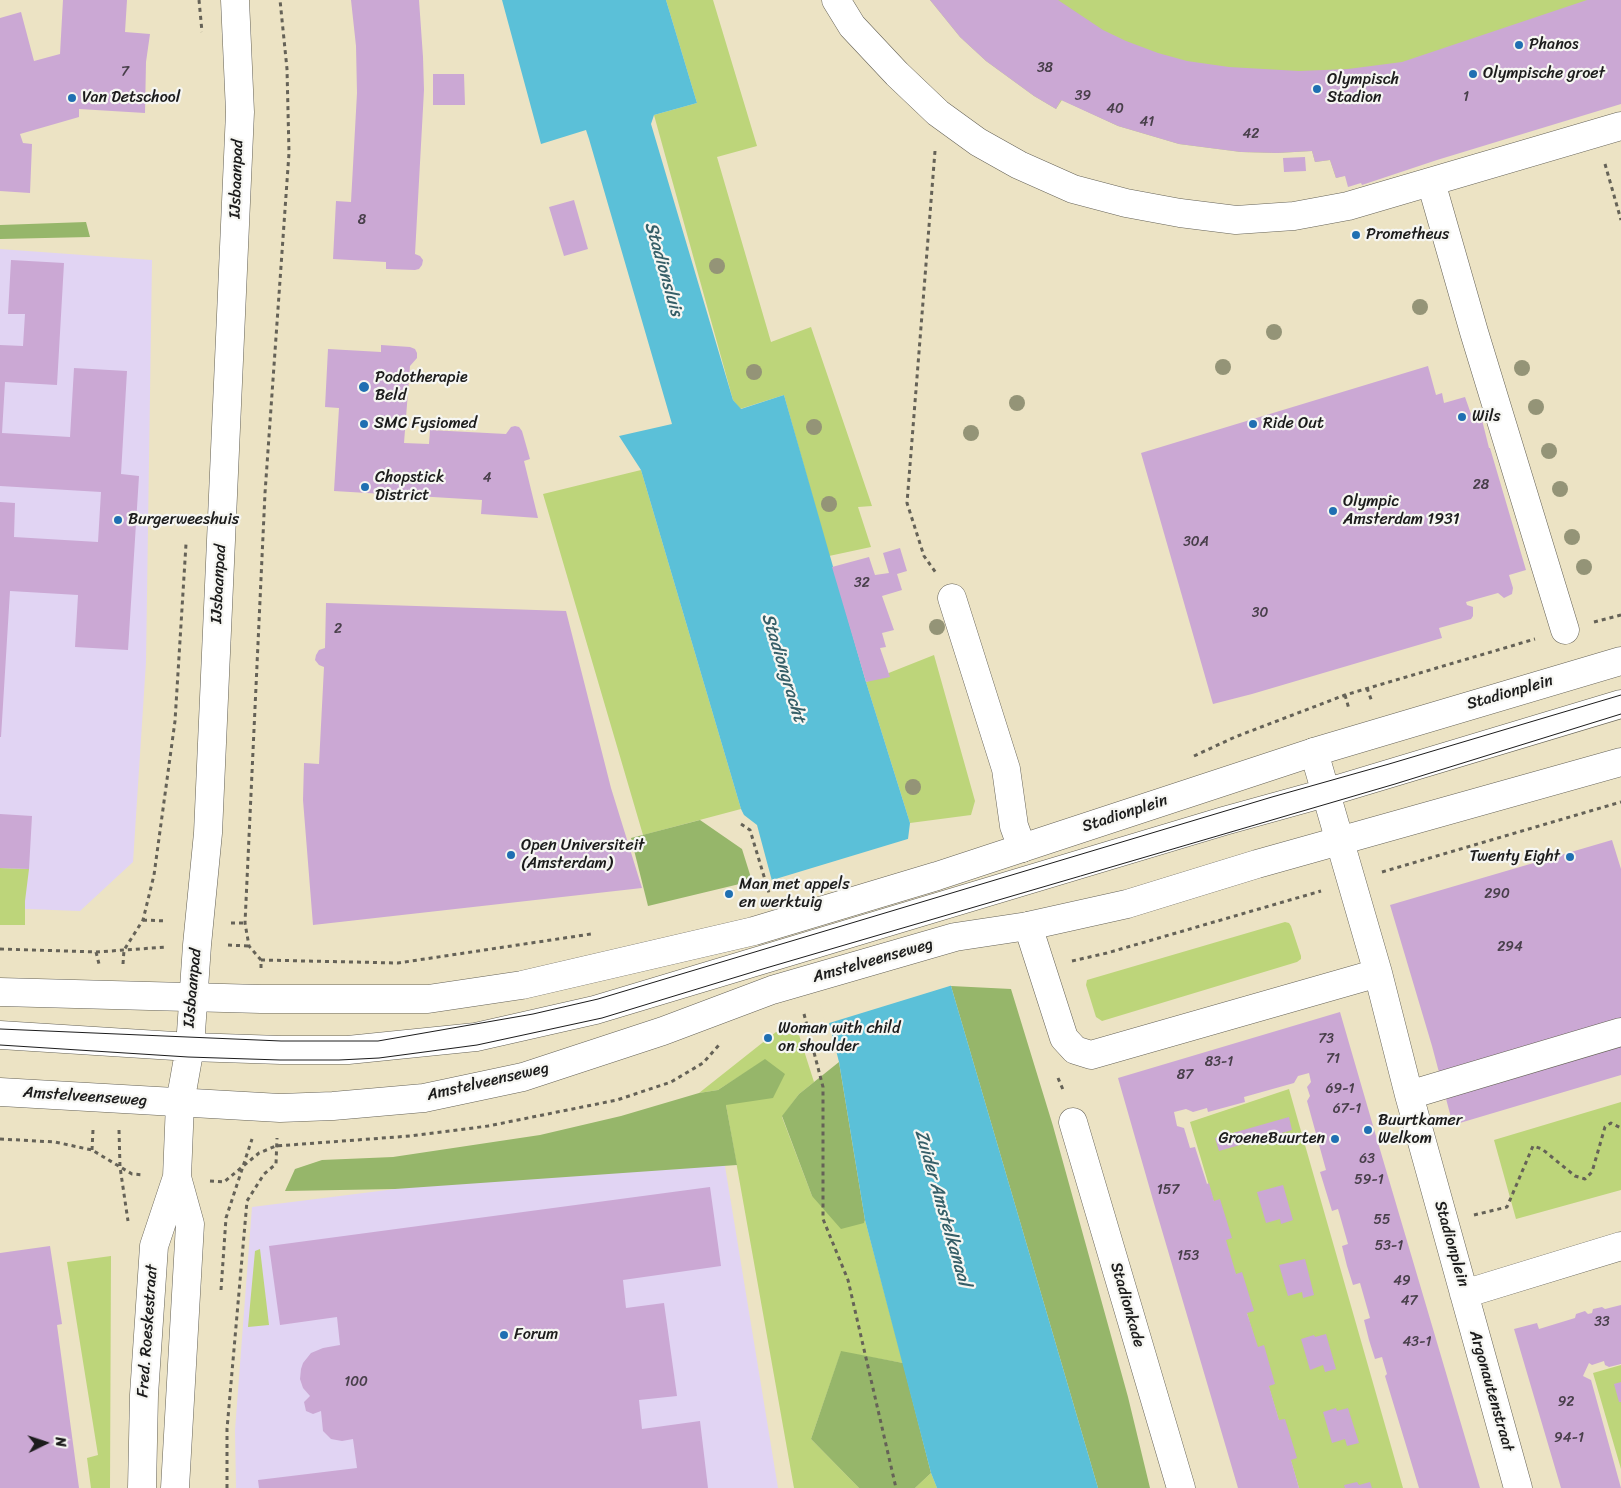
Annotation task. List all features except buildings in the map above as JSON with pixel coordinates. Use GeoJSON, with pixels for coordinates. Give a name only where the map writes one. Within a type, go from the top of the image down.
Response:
{"type":"FeatureCollection","features":[{"type":"Feature","properties":{"kind":"street","name":"IJsbaanpad"},"geometry":{"type":"LineString","coordinates":[[190,1047],[192,997],[208,833],[238,167],[240,112],[235,0]]}},
{"type":"Feature","properties":{"kind":"street"},"geometry":{"type":"LineString","coordinates":[[836,0],[852,26],[897,74],[938,113],[978,142],[1019,165],[1073,189],[1126,203],[1189,214],[1236,220],[1294,216],[1348,206],[1621,126]]}},
{"type":"Feature","properties":{"kind":"street"},"geometry":{"type":"LineString","coordinates":[[1431,182],[1474,332],[1565,630]]}},
{"type":"Feature","properties":{"kind":"street"},"geometry":{"type":"LineString","coordinates":[[952,598],[1006,769],[1014,826],[1022,848]]}},
{"type":"Feature","properties":{"kind":"street","name":"Stadionplein"},"geometry":{"type":"LineString","coordinates":[[192,997],[311,1000],[428,999],[522,985],[754,931],[937,876],[1314,752],[1621,661]]}},
{"type":"Feature","properties":{"kind":"street"},"geometry":{"type":"LineString","coordinates":[[1325,792],[1621,704]]}},
{"type":"Feature","properties":{"kind":"street","name":"Stadionplein"},"geometry":{"type":"LineString","coordinates":[[1314,752],[1378,973],[1409,1095],[1464,1294],[1621,1246]]}},
{"type":"Feature","properties":{"kind":"street"},"geometry":{"type":"LineString","coordinates":[[1378,973],[1091,1055],[1075,1050],[1064,1038],[1028,926],[1127,904],[1257,864],[1621,762]]}},
{"type":"Feature","properties":{"kind":"street","name":"Amstelveenseweg"},"geometry":{"type":"LineString","coordinates":[[0,1035],[258,1050],[348,1050],[476,1037],[595,1010],[1325,792]]}},
{"type":"Feature","properties":{"kind":"street","name":"Amstelveenseweg"},"geometry":{"type":"LineString","coordinates":[[0,1092],[280,1108],[424,1098],[523,1077],[663,1031],[772,990],[956,937],[1028,926]]}},
{"type":"Feature","properties":{"kind":"street"},"geometry":{"type":"LineString","coordinates":[[0,992],[192,997]]}},
{"type":"Feature","properties":{"kind":"street"},"geometry":{"type":"LineString","coordinates":[[1409,1095],[1621,1032]]}},
{"type":"Feature","properties":{"kind":"street","name":"Fred. Roeskestraat"},"geometry":{"type":"LineString","coordinates":[[142,1488],[144,1396],[154,1246],[177,1177],[180,1103],[190,1047]]}},
{"type":"Feature","properties":{"kind":"street","name":"Stadionkade"},"geometry":{"type":"LineString","coordinates":[[1073,1122],[1181,1488]]}},
{"type":"Feature","properties":{"kind":"street","name":"Fred. Roeskestraat"},"geometry":{"type":"LineString","coordinates":[[175,1488],[190,1224],[177,1177]]}},
{"type":"Feature","properties":{"kind":"street","name":"Argonautenstraat"},"geometry":{"type":"LineString","coordinates":[[1464,1294],[1518,1488]]}},
{"type":"Feature","properties":{"kind":"path"},"geometry":{"type":"LineString","coordinates":[[199,0],[203,39]]}},
{"type":"Feature","properties":{"kind":"path"},"geometry":{"type":"LineString","coordinates":[[248,946],[245,923],[264,493],[289,153],[287,70],[280,0]]}},
{"type":"Feature","properties":{"kind":"path"},"geometry":{"type":"LineString","coordinates":[[938,113],[907,503],[924,556],[952,598]]}},
{"type":"Feature","properties":{"kind":"path"},"geometry":{"type":"LineString","coordinates":[[124,950],[143,920],[154,875],[175,721],[186,543]]}},
{"type":"Feature","properties":{"kind":"path"},"geometry":{"type":"LineString","coordinates":[[1268,725],[1345,695],[1565,630]]}},
{"type":"Feature","properties":{"kind":"path"},"geometry":{"type":"LineString","coordinates":[[1040,964],[1066,962],[1107,953],[1621,802]]}},
{"type":"Feature","properties":{"kind":"path"},"geometry":{"type":"LineString","coordinates":[[741,824],[750,830],[766,882]]}},
{"type":"Feature","properties":{"kind":"path"},"geometry":{"type":"LineString","coordinates":[[261,960],[398,963],[593,934]]}},
{"type":"Feature","properties":{"kind":"path"},"geometry":{"type":"LineString","coordinates":[[0,949],[96,952],[197,945]]}},
{"type":"Feature","properties":{"kind":"path"},"geometry":{"type":"LineString","coordinates":[[802,1007],[823,1088],[823,1220],[848,1280],[896,1488]]}},
{"type":"Feature","properties":{"kind":"path"},"geometry":{"type":"LineString","coordinates":[[1444,1222],[1507,1206],[1533,1146],[1542,1149],[1575,1176],[1585,1179],[1592,1172],[1604,1127],[1610,1122],[1621,1128]]}},
{"type":"Feature","properties":{"kind":"path"},"geometry":{"type":"LineString","coordinates":[[0,1140],[55,1142],[92,1150],[120,1167]]}},
{"type":"Feature","properties":{"kind":"path"},"geometry":{"type":"LineString","coordinates":[[227,1488],[227,1429],[247,1201],[264,1174],[276,1164],[276,1146]]}},
{"type":"Feature","properties":{"kind":"path"},"geometry":{"type":"LineString","coordinates":[[220,1295],[226,1218],[243,1166]]}},
{"type":"Feature","properties":{"kind":"shaded area"},"geometry":{"type":"Polygon","coordinates":[[[0,249],[152,260],[146,662],[133,862],[80,911],[0,908],[0,249]]]}},
{"type":"Feature","properties":{"kind":"shaded area","name":"Forum"},"geometry":{"type":"Polygon","coordinates":[[[722,1148],[778,1488],[236,1488],[235,1430],[252,1207],[722,1148]]]}},
{"type":"Feature","properties":{"kind":"green space"},"geometry":{"type":"Polygon","coordinates":[[[666,0],[713,0],[757,146],[717,157],[771,342],[811,327],[872,506],[858,507],[871,547],[829,556],[784,395],[740,409],[733,400],[654,115],[697,103],[666,0]]]}},
{"type":"Feature","properties":{"kind":"green space","name":"Olympisch Stadion"},"geometry":{"type":"Polygon","coordinates":[[[930,0],[1621,0],[1350,174],[1336,178],[1330,160],[1315,162],[1312,151],[1277,153],[1241,152],[1179,144],[1118,126],[1062,100],[1056,109],[1034,96],[986,61],[960,37],[930,0]]]}},
{"type":"Feature","properties":{"kind":"green space"},"geometry":{"type":"Polygon","coordinates":[[[86,222],[90,237],[0,239],[0,225],[86,222]]]}},
{"type":"Feature","properties":{"kind":"green space"},"geometry":{"type":"Polygon","coordinates":[[[641,470],[741,809],[643,835],[543,494],[641,470]]]}},
{"type":"Feature","properties":{"kind":"green space"},"geometry":{"type":"Polygon","coordinates":[[[934,655],[975,801],[971,815],[910,823],[866,682],[934,655]]]}},
{"type":"Feature","properties":{"kind":"green space"},"geometry":{"type":"Polygon","coordinates":[[[700,820],[742,849],[752,881],[648,906],[631,838],[700,820]]]}},
{"type":"Feature","properties":{"kind":"green space"},"geometry":{"type":"Polygon","coordinates":[[[0,868],[29,869],[25,901],[25,925],[0,925],[0,868]]]}},
{"type":"Feature","properties":{"kind":"green space"},"geometry":{"type":"Polygon","coordinates":[[[1285,922],[1291,926],[1301,956],[1301,959],[1297,962],[1102,1021],[1096,1017],[1086,985],[1087,980],[1285,922]]]}},
{"type":"Feature","properties":{"kind":"green space"},"geometry":{"type":"Polygon","coordinates":[[[951,986],[1011,989],[1053,1126],[1128,1397],[1150,1488],[1098,1488],[951,986]]]}},
{"type":"Feature","properties":{"kind":"green space"},"geometry":{"type":"Polygon","coordinates":[[[776,1032],[799,1035],[814,1082],[799,1094],[782,1117],[812,1196],[864,1223],[865,1220],[903,1363],[841,1352],[811,1439],[859,1488],[794,1488],[726,1105],[765,1060],[718,1090],[699,1093],[776,1032]]]}},
{"type":"Feature","properties":{"kind":"green space"},"geometry":{"type":"Polygon","coordinates":[[[765,1059],[785,1074],[773,1098],[726,1105],[737,1165],[395,1189],[285,1191],[295,1169],[322,1160],[393,1157],[540,1135],[621,1116],[699,1093],[718,1090],[765,1059]]]}},
{"type":"Feature","properties":{"kind":"green space"},"geometry":{"type":"Polygon","coordinates":[[[839,1062],[865,1220],[864,1223],[841,1229],[812,1196],[782,1116],[799,1094],[839,1062]]]}},
{"type":"Feature","properties":{"kind":"green space"},"geometry":{"type":"Polygon","coordinates":[[[1289,1089],[1403,1488],[1299,1488],[1190,1122],[1289,1089]]]}},
{"type":"Feature","properties":{"kind":"green space"},"geometry":{"type":"Polygon","coordinates":[[[1621,1102],[1621,1190],[1516,1219],[1494,1140],[1621,1102]]]}},
{"type":"Feature","properties":{"kind":"green space"},"geometry":{"type":"Polygon","coordinates":[[[260,1249],[269,1325],[248,1327],[255,1251],[260,1249]]]}},
{"type":"Feature","properties":{"kind":"green space"},"geometry":{"type":"Polygon","coordinates":[[[111,1256],[110,1488],[91,1488],[87,1458],[98,1455],[67,1262],[111,1256]]]}},
{"type":"Feature","properties":{"kind":"green space"},"geometry":{"type":"Polygon","coordinates":[[[841,1351],[903,1363],[931,1473],[915,1488],[859,1488],[811,1439],[841,1351]]]}},
{"type":"Feature","properties":{"kind":"green space"},"geometry":{"type":"Polygon","coordinates":[[[1621,1365],[1621,1469],[1593,1373],[1621,1365]]]}},
{"type":"Feature","properties":{"kind":"green space"},"geometry":{"type":"Polygon","coordinates":[[[931,1473],[937,1488],[915,1488],[931,1473]]]}},
{"type":"Feature","properties":{"kind":"water"},"geometry":{"type":"Polygon","coordinates":[[[502,0],[666,0],[697,103],[654,115],[651,124],[733,400],[741,409],[784,395],[866,682],[910,823],[908,839],[1098,1488],[937,1488],[931,1473],[865,1220],[839,1062],[829,1023],[795,917],[772,881],[757,825],[744,815],[741,809],[641,470],[619,436],[672,424],[589,139],[586,130],[541,144],[502,0]]]}},
{"type":"Feature","properties":{"kind":"pier"},"geometry":{"type":"Polygon","coordinates":[[[911,838],[953,985],[826,1024],[793,918],[769,881],[911,838]]]}},
{"type":"Feature","properties":{"kind":"tram line"},"geometry":{"type":"LineString","coordinates":[[0,1029],[281,1041],[378,1041],[533,1014],[598,999],[1272,797],[1621,695]]}},
{"type":"Feature","properties":{"kind":"tram line"},"geometry":{"type":"LineString","coordinates":[[0,1045],[188,1057],[280,1060],[379,1058],[477,1045],[602,1018],[766,968],[1395,784],[1621,714]]}},
{"type":"Feature","properties":{"kind":"place","name":"Phanos"},"geometry":{"type":"Point","coordinates":[1519,45]}},
{"type":"Feature","properties":{"kind":"place","name":"Olympische groet"},"geometry":{"type":"Point","coordinates":[1473,74]}},
{"type":"Feature","properties":{"kind":"place","name":"Olympisch Stadion"},"geometry":{"type":"Point","coordinates":[1317,89]}},
{"type":"Feature","properties":{"kind":"place","name":"Van Detschool"},"geometry":{"type":"Point","coordinates":[72,98]}},
{"type":"Feature","properties":{"kind":"place","name":"Prometheus"},"geometry":{"type":"Point","coordinates":[1356,235]}},
{"type":"Feature","properties":{"kind":"place","name":"Podotherapie Beld"},"geometry":{"type":"Point","coordinates":[364,387]}},
{"type":"Feature","properties":{"kind":"place","name":"Wils"},"geometry":{"type":"Point","coordinates":[1462,417]}},
{"type":"Feature","properties":{"kind":"place","name":"SMC Fysiomed"},"geometry":{"type":"Point","coordinates":[364,424]}},
{"type":"Feature","properties":{"kind":"place","name":"Ride Out"},"geometry":{"type":"Point","coordinates":[1253,424]}},
{"type":"Feature","properties":{"kind":"place","name":"Chopstick District"},"geometry":{"type":"Point","coordinates":[365,487]}},
{"type":"Feature","properties":{"kind":"place","name":"Olympic Amsterdam 1931"},"geometry":{"type":"Point","coordinates":[1333,511]}},
{"type":"Feature","properties":{"kind":"place","name":"Burgerweeshuis"},"geometry":{"type":"Point","coordinates":[118,520]}},
{"type":"Feature","properties":{"kind":"place","name":"Open Universiteit (Amsterdam)"},"geometry":{"type":"Point","coordinates":[511,855]}},
{"type":"Feature","properties":{"kind":"place","name":"Twenty Eight"},"geometry":{"type":"Point","coordinates":[1570,857]}},
{"type":"Feature","properties":{"kind":"place","name":"Man met appels en werktuig"},"geometry":{"type":"Point","coordinates":[729,894]}},
{"type":"Feature","properties":{"kind":"place","name":"Woman with child on shoulder"},"geometry":{"type":"Point","coordinates":[768,1038]}},
{"type":"Feature","properties":{"kind":"place","name":"Buurtkamer Welkom"},"geometry":{"type":"Point","coordinates":[1368,1130]}},
{"type":"Feature","properties":{"kind":"place","name":"GroeneBuurten"},"geometry":{"type":"Point","coordinates":[1335,1139]}},
{"type":"Feature","properties":{"kind":"place","name":"Forum"},"geometry":{"type":"Point","coordinates":[504,1335]}},
{"type":"Feature","properties":{"kind":"water label","name":"Stadionsluis"},"geometry":{"type":"Point","coordinates":[663,269]}},
{"type":"Feature","properties":{"kind":"water label","name":"Stadiongracht"},"geometry":{"type":"Point","coordinates":[783,668]}},
{"type":"Feature","properties":{"kind":"water label","name":"Zuider Amstelkanaal"},"geometry":{"type":"Point","coordinates":[942,1208]}}]}
